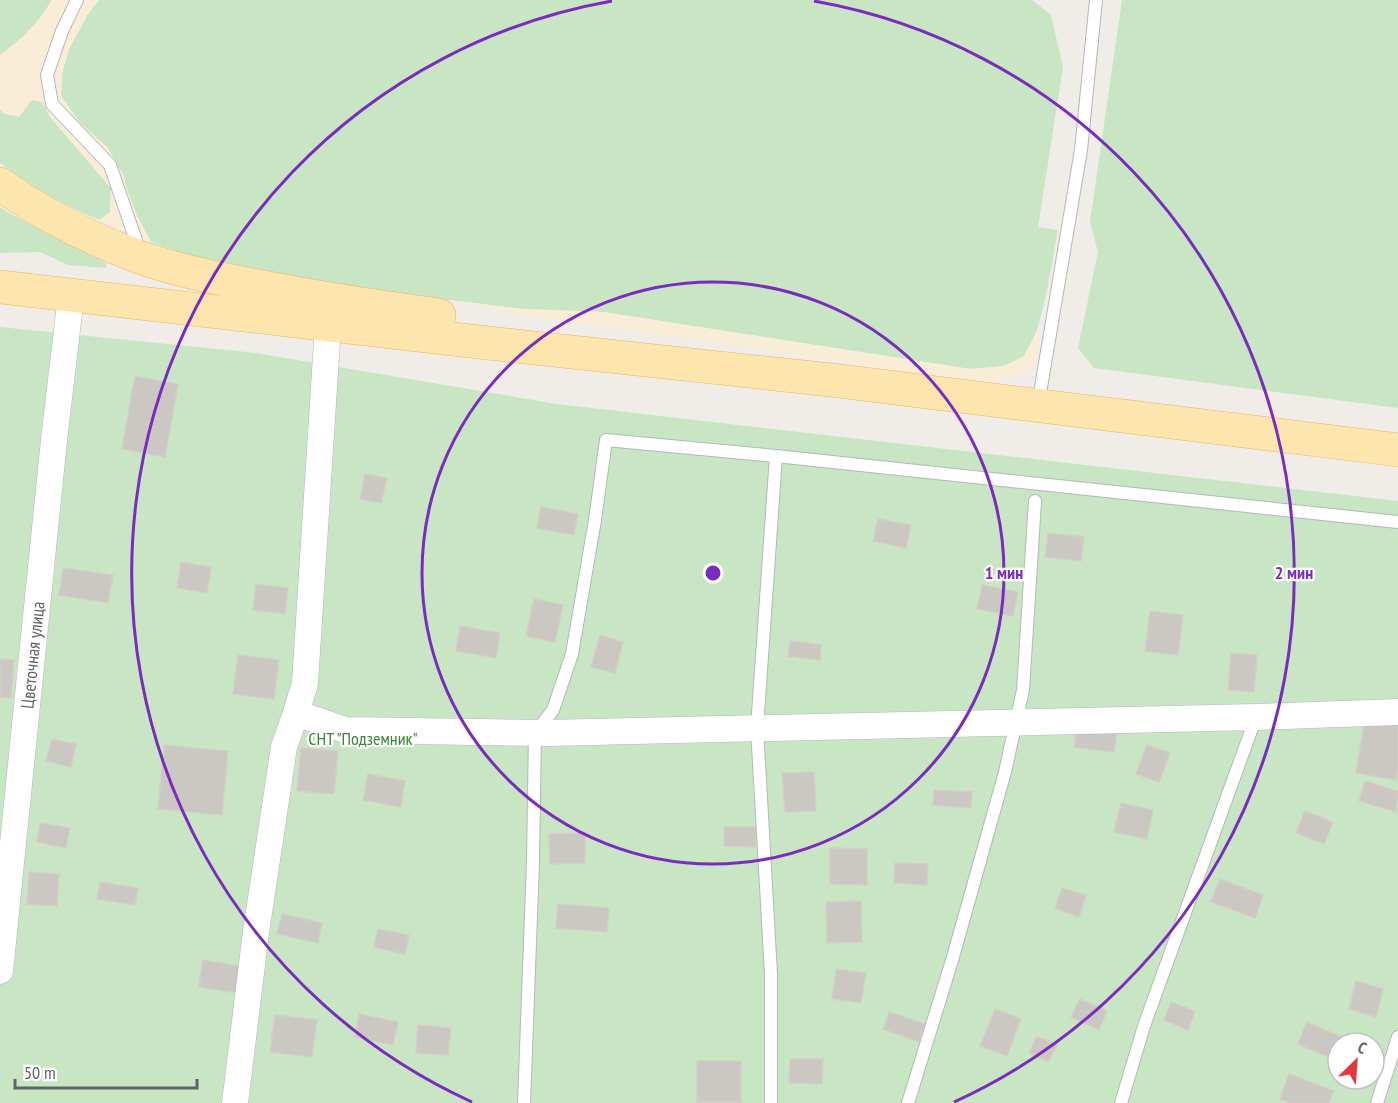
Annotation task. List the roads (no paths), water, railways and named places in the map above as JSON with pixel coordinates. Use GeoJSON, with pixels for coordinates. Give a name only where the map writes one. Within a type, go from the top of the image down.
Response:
{"type":"FeatureCollection","features":[{"type":"Feature","properties":{"kind":"main road"},"geometry":{"type":"LineString","coordinates":[[0,184],[21,199],[86,233],[142,258],[205,276],[331,301],[648,344],[831,380]]}},
{"type":"Feature","properties":{"kind":"main road"},"geometry":{"type":"LineString","coordinates":[[0,287],[831,380],[1398,450]]}},
{"type":"Feature","properties":{"kind":"street","name":"Цветочная улица"},"geometry":{"type":"LineString","coordinates":[[0,971],[54,440],[71,296]]}},
{"type":"Feature","properties":{"kind":"street"},"geometry":{"type":"LineString","coordinates":[[236,1103],[256,932],[284,747],[305,683],[328,325]]}},
{"type":"Feature","properties":{"kind":"street"},"geometry":{"type":"LineString","coordinates":[[296,713],[345,730],[535,733],[1398,712]]}},
{"type":"Feature","properties":{"kind":"lane"},"geometry":{"type":"LineString","coordinates":[[77,0],[62,31],[47,75],[52,104],[110,165],[142,258]]}},
{"type":"Feature","properties":{"kind":"lane"},"geometry":{"type":"LineString","coordinates":[[1038,405],[1081,150],[1096,0]]}},
{"type":"Feature","properties":{"kind":"lane"},"geometry":{"type":"LineString","coordinates":[[524,1103],[533,862],[535,733],[553,710],[572,654],[606,440],[1398,522]]}},
{"type":"Feature","properties":{"kind":"lane"},"geometry":{"type":"LineString","coordinates":[[771,1103],[771,974],[758,728],[776,456]]}},
{"type":"Feature","properties":{"kind":"lane"},"geometry":{"type":"LineString","coordinates":[[908,1103],[956,946],[1005,772],[1023,690],[1035,501]]}},
{"type":"Feature","properties":{"kind":"lane"},"geometry":{"type":"LineString","coordinates":[[1121,1103],[1144,1026],[1256,717]]}},
{"type":"Feature","properties":{"kind":"lane"},"geometry":{"type":"LineString","coordinates":[[1377,1103],[1398,1037]]}},
{"type":"Feature","properties":{"kind":"park label","name":"СНТ \"Подземник\""},"geometry":{"type":"Point","coordinates":[363,739]}}]}
